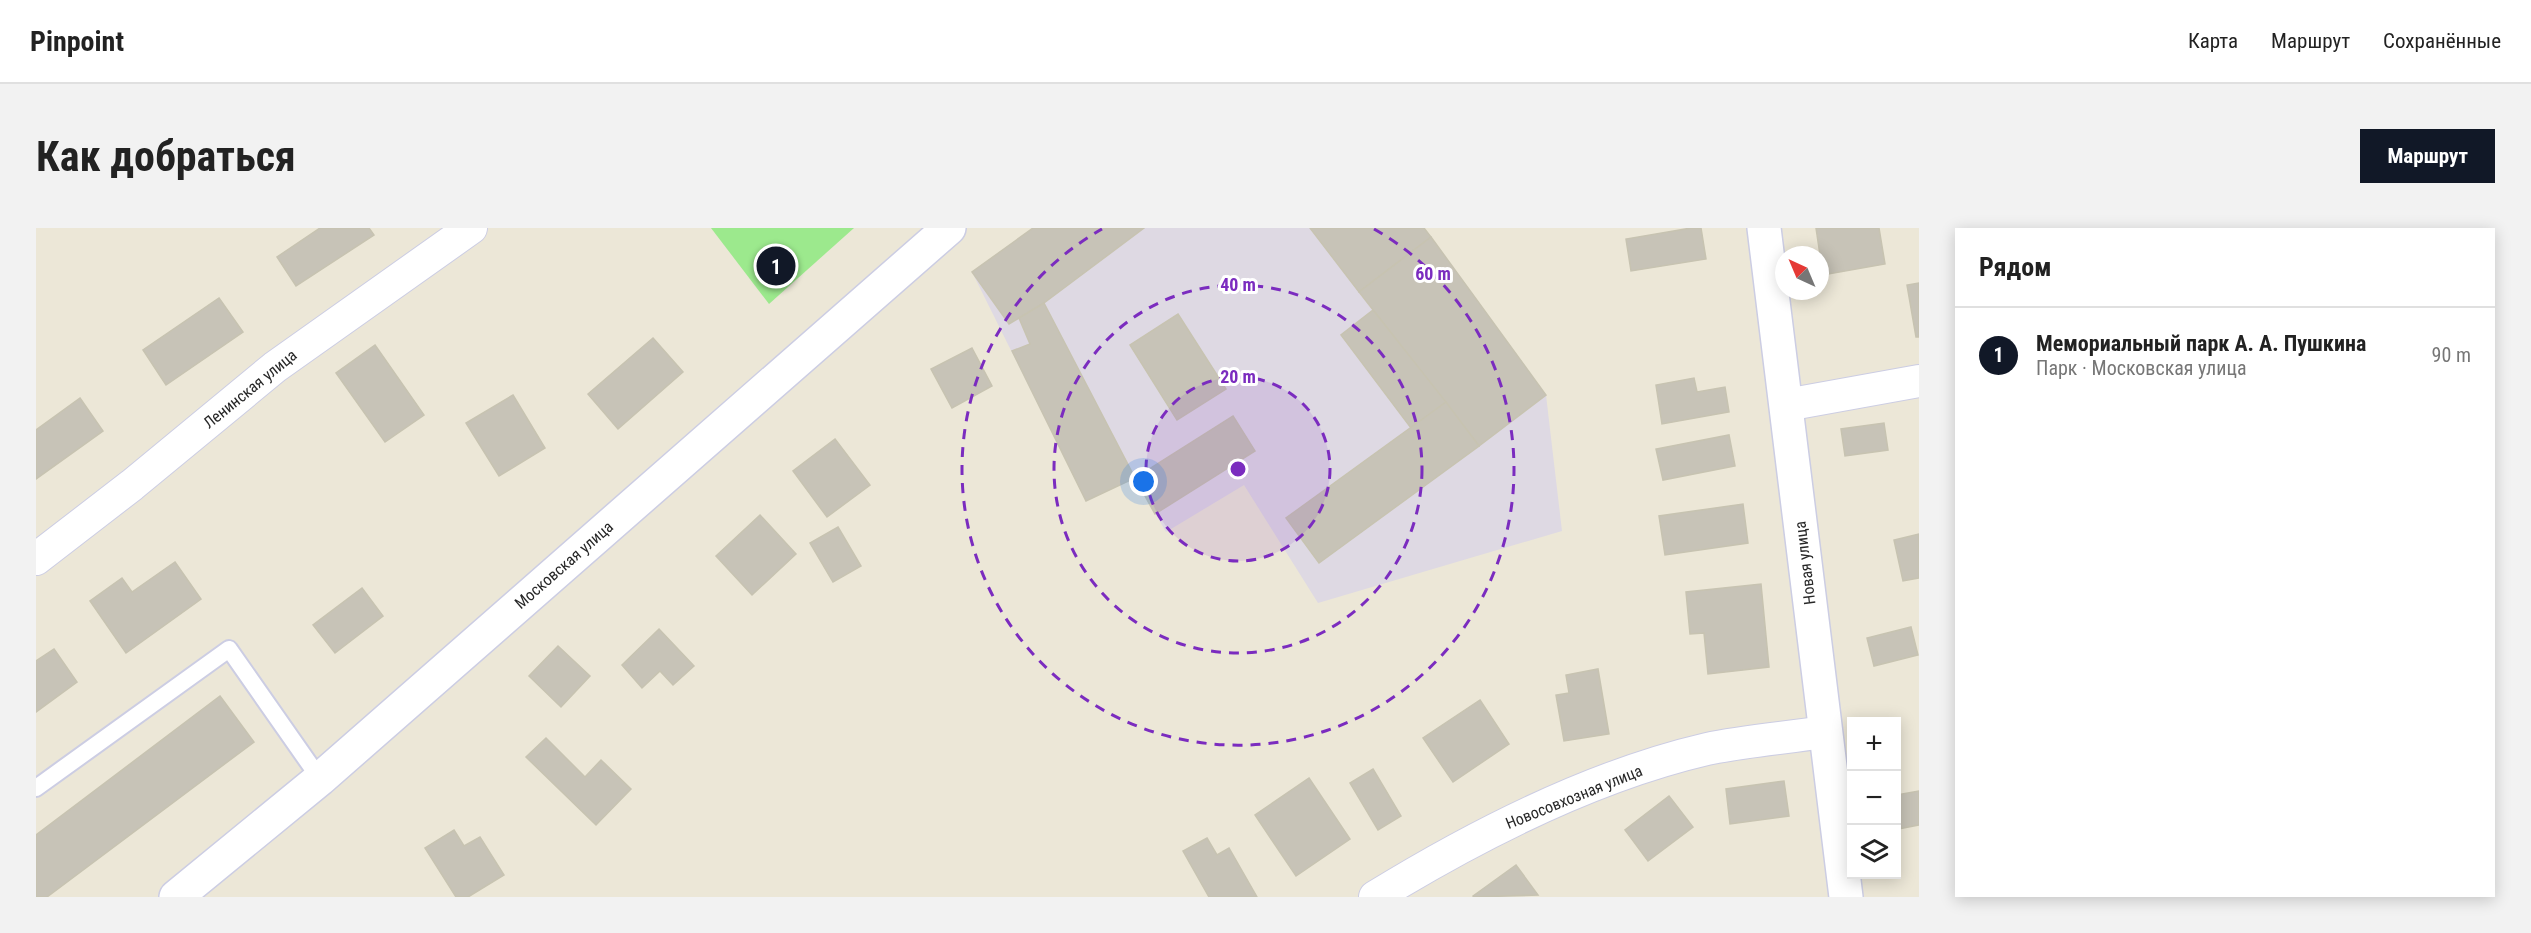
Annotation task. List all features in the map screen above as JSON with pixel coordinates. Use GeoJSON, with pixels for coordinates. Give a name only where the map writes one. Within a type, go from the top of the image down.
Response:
{"type":"FeatureCollection","features":[{"type":"Feature","properties":{"kind":"street","name":"Ленинская улица"},"geometry":{"type":"LineString","coordinates":[[36,559],[132,485],[275,367],[471,228]]}},
{"type":"Feature","properties":{"kind":"street","name":"Московская улица"},"geometry":{"type":"LineString","coordinates":[[176,897],[320,779],[949,228]]}},
{"type":"Feature","properties":{"kind":"street","name":"Новая улица"},"geometry":{"type":"LineString","coordinates":[[1764,228],[1846,897]]}},
{"type":"Feature","properties":{"kind":"street"},"geometry":{"type":"LineString","coordinates":[[1786,405],[1919,381]]}},
{"type":"Feature","properties":{"kind":"street","name":"Новосовхозная улица"},"geometry":{"type":"LineString","coordinates":[[1376,897],[1495,828],[1614,778],[1707,750],[1824,732]]}},
{"type":"Feature","properties":{"kind":"lane"},"geometry":{"type":"LineString","coordinates":[[36,788],[229,649],[320,779]]}},
{"type":"Feature","properties":{"kind":"shaded area"},"geometry":{"type":"Polygon","coordinates":[[[1033,228],[1424,228],[1546,395],[1562,531],[1318,603],[1244,485],[1166,532],[1135,478],[1086,501],[972,272],[1033,228]]]}},
{"type":"Feature","properties":{"kind":"green space"},"geometry":{"type":"Polygon","coordinates":[[[711,228],[854,228],[769,304],[711,228]]]}},
{"type":"Feature","properties":{"kind":"building"},"geometry":{"type":"Polygon","coordinates":[[[320,228],[369,228],[374,235],[296,286],[277,257],[320,228]]]}},
{"type":"Feature","properties":{"kind":"building"},"geometry":{"type":"Polygon","coordinates":[[[1033,228],[1144,228],[1044,303],[1009,324],[972,272],[1033,228]]]}},
{"type":"Feature","properties":{"kind":"building"},"geometry":{"type":"Polygon","coordinates":[[[1310,228],[1424,228],[1431,237],[1359,292],[1310,228]]]}},
{"type":"Feature","properties":{"kind":"building"},"geometry":{"type":"Polygon","coordinates":[[[1701,228],[1706,259],[1631,271],[1626,239],[1701,228]]]}},
{"type":"Feature","properties":{"kind":"building"},"geometry":{"type":"Polygon","coordinates":[[[1816,228],[1879,228],[1885,264],[1829,274],[1829,246],[1819,246],[1816,228]]]}},
{"type":"Feature","properties":{"kind":"building"},"geometry":{"type":"Polygon","coordinates":[[[1431,237],[1546,395],[1479,446],[1359,292],[1431,237]]]}},
{"type":"Feature","properties":{"kind":"building"},"geometry":{"type":"Polygon","coordinates":[[[1919,283],[1919,337],[1916,337],[1907,285],[1919,283]]]}},
{"type":"Feature","properties":{"kind":"building"},"geometry":{"type":"Polygon","coordinates":[[[219,298],[243,332],[166,385],[143,350],[219,298]]]}},
{"type":"Feature","properties":{"kind":"building"},"geometry":{"type":"Polygon","coordinates":[[[1044,303],[1135,478],[1086,501],[1012,351],[1030,344],[1019,318],[1044,303]]]}},
{"type":"Feature","properties":{"kind":"building"},"geometry":{"type":"Polygon","coordinates":[[[1373,310],[1446,402],[1411,428],[1341,335],[1373,310]]]}},
{"type":"Feature","properties":{"kind":"building"},"geometry":{"type":"Polygon","coordinates":[[[1178,314],[1226,389],[1177,420],[1130,345],[1178,314]]]}},
{"type":"Feature","properties":{"kind":"building"},"geometry":{"type":"Polygon","coordinates":[[[653,338],[683,372],[618,429],[588,394],[653,338]]]}},
{"type":"Feature","properties":{"kind":"building"},"geometry":{"type":"Polygon","coordinates":[[[375,345],[424,415],[385,442],[336,373],[375,345]]]}},
{"type":"Feature","properties":{"kind":"building"},"geometry":{"type":"Polygon","coordinates":[[[972,348],[992,386],[952,408],[931,369],[972,348]]]}},
{"type":"Feature","properties":{"kind":"building"},"geometry":{"type":"Polygon","coordinates":[[[1694,378],[1697,392],[1725,387],[1729,412],[1662,424],[1656,385],[1694,378]]]}},
{"type":"Feature","properties":{"kind":"building"},"geometry":{"type":"Polygon","coordinates":[[[513,395],[545,448],[499,476],[466,423],[513,395]]]}},
{"type":"Feature","properties":{"kind":"building"},"geometry":{"type":"Polygon","coordinates":[[[80,398],[103,431],[36,479],[36,430],[80,398]]]}},
{"type":"Feature","properties":{"kind":"building"},"geometry":{"type":"Polygon","coordinates":[[[1446,402],[1479,446],[1319,563],[1286,518],[1446,402]]]}},
{"type":"Feature","properties":{"kind":"building"},"geometry":{"type":"Polygon","coordinates":[[[1233,416],[1255,451],[1155,514],[1135,478],[1233,416]]]}},
{"type":"Feature","properties":{"kind":"building"},"geometry":{"type":"Polygon","coordinates":[[[1884,423],[1888,450],[1845,456],[1841,429],[1884,423]]]}},
{"type":"Feature","properties":{"kind":"building"},"geometry":{"type":"Polygon","coordinates":[[[1729,435],[1735,466],[1663,480],[1656,449],[1729,435]]]}},
{"type":"Feature","properties":{"kind":"building"},"geometry":{"type":"Polygon","coordinates":[[[835,439],[870,485],[827,517],[793,471],[835,439]]]}},
{"type":"Feature","properties":{"kind":"building"},"geometry":{"type":"Polygon","coordinates":[[[1743,504],[1748,543],[1665,555],[1659,516],[1743,504]]]}},
{"type":"Feature","properties":{"kind":"building"},"geometry":{"type":"Polygon","coordinates":[[[760,515],[796,554],[752,595],[716,556],[760,515]]]}},
{"type":"Feature","properties":{"kind":"building"},"geometry":{"type":"Polygon","coordinates":[[[838,527],[861,566],[833,582],[810,543],[838,527]]]}},
{"type":"Feature","properties":{"kind":"building"},"geometry":{"type":"Polygon","coordinates":[[[1919,534],[1919,578],[1903,581],[1894,540],[1919,534]]]}},
{"type":"Feature","properties":{"kind":"building"},"geometry":{"type":"Polygon","coordinates":[[[175,562],[201,599],[126,653],[90,601],[122,578],[132,592],[175,562]]]}},
{"type":"Feature","properties":{"kind":"building"},"geometry":{"type":"Polygon","coordinates":[[[1761,584],[1769,667],[1708,674],[1704,633],[1690,634],[1686,592],[1761,584]]]}},
{"type":"Feature","properties":{"kind":"building"},"geometry":{"type":"Polygon","coordinates":[[[362,588],[383,616],[335,653],[313,625],[362,588]]]}},
{"type":"Feature","properties":{"kind":"building"},"geometry":{"type":"Polygon","coordinates":[[[1911,627],[1918,655],[1874,666],[1867,638],[1911,627]]]}},
{"type":"Feature","properties":{"kind":"building"},"geometry":{"type":"Polygon","coordinates":[[[659,629],[694,666],[673,685],[660,671],[642,688],[622,665],[659,629]]]}},
{"type":"Feature","properties":{"kind":"building"},"geometry":{"type":"Polygon","coordinates":[[[558,646],[590,676],[561,707],[529,676],[558,646]]]}},
{"type":"Feature","properties":{"kind":"building"},"geometry":{"type":"Polygon","coordinates":[[[54,649],[77,682],[36,712],[36,661],[54,649]]]}},
{"type":"Feature","properties":{"kind":"building"},"geometry":{"type":"Polygon","coordinates":[[[1598,669],[1609,734],[1564,741],[1556,695],[1569,693],[1566,675],[1598,669]]]}},
{"type":"Feature","properties":{"kind":"building"},"geometry":{"type":"Polygon","coordinates":[[[220,696],[254,742],[47,897],[36,897],[36,835],[220,696]]]}},
{"type":"Feature","properties":{"kind":"building"},"geometry":{"type":"Polygon","coordinates":[[[1480,700],[1509,744],[1453,782],[1423,738],[1480,700]]]}},
{"type":"Feature","properties":{"kind":"building"},"geometry":{"type":"Polygon","coordinates":[[[546,738],[585,777],[601,760],[631,789],[596,825],[526,757],[546,738]]]}},
{"type":"Feature","properties":{"kind":"building"},"geometry":{"type":"Polygon","coordinates":[[[1373,769],[1401,816],[1378,830],[1350,783],[1373,769]]]}},
{"type":"Feature","properties":{"kind":"building"},"geometry":{"type":"Polygon","coordinates":[[[1309,778],[1350,839],[1296,876],[1255,815],[1309,778]]]}},
{"type":"Feature","properties":{"kind":"building"},"geometry":{"type":"Polygon","coordinates":[[[1784,781],[1789,816],[1730,824],[1726,789],[1784,781]]]}},
{"type":"Feature","properties":{"kind":"building"},"geometry":{"type":"Polygon","coordinates":[[[1919,791],[1919,825],[1901,828],[1901,794],[1919,791]]]}},
{"type":"Feature","properties":{"kind":"building"},"geometry":{"type":"Polygon","coordinates":[[[1669,796],[1693,827],[1648,861],[1625,830],[1669,796]]]}},
{"type":"Feature","properties":{"kind":"building"},"geometry":{"type":"Polygon","coordinates":[[[454,830],[464,846],[480,837],[504,875],[468,897],[456,897],[425,848],[454,830]]]}},
{"type":"Feature","properties":{"kind":"building"},"geometry":{"type":"Polygon","coordinates":[[[1207,838],[1217,855],[1229,848],[1257,897],[1209,897],[1183,851],[1207,838]]]}},
{"type":"Feature","properties":{"kind":"building"},"geometry":{"type":"Polygon","coordinates":[[[1516,865],[1538,895],[1473,896],[1516,865]]]}},
{"type":"Feature","properties":{"kind":"place","name":"Мемориальный парк А. А. Пушкина"},"geometry":{"type":"Point","coordinates":[776,266]}}]}
